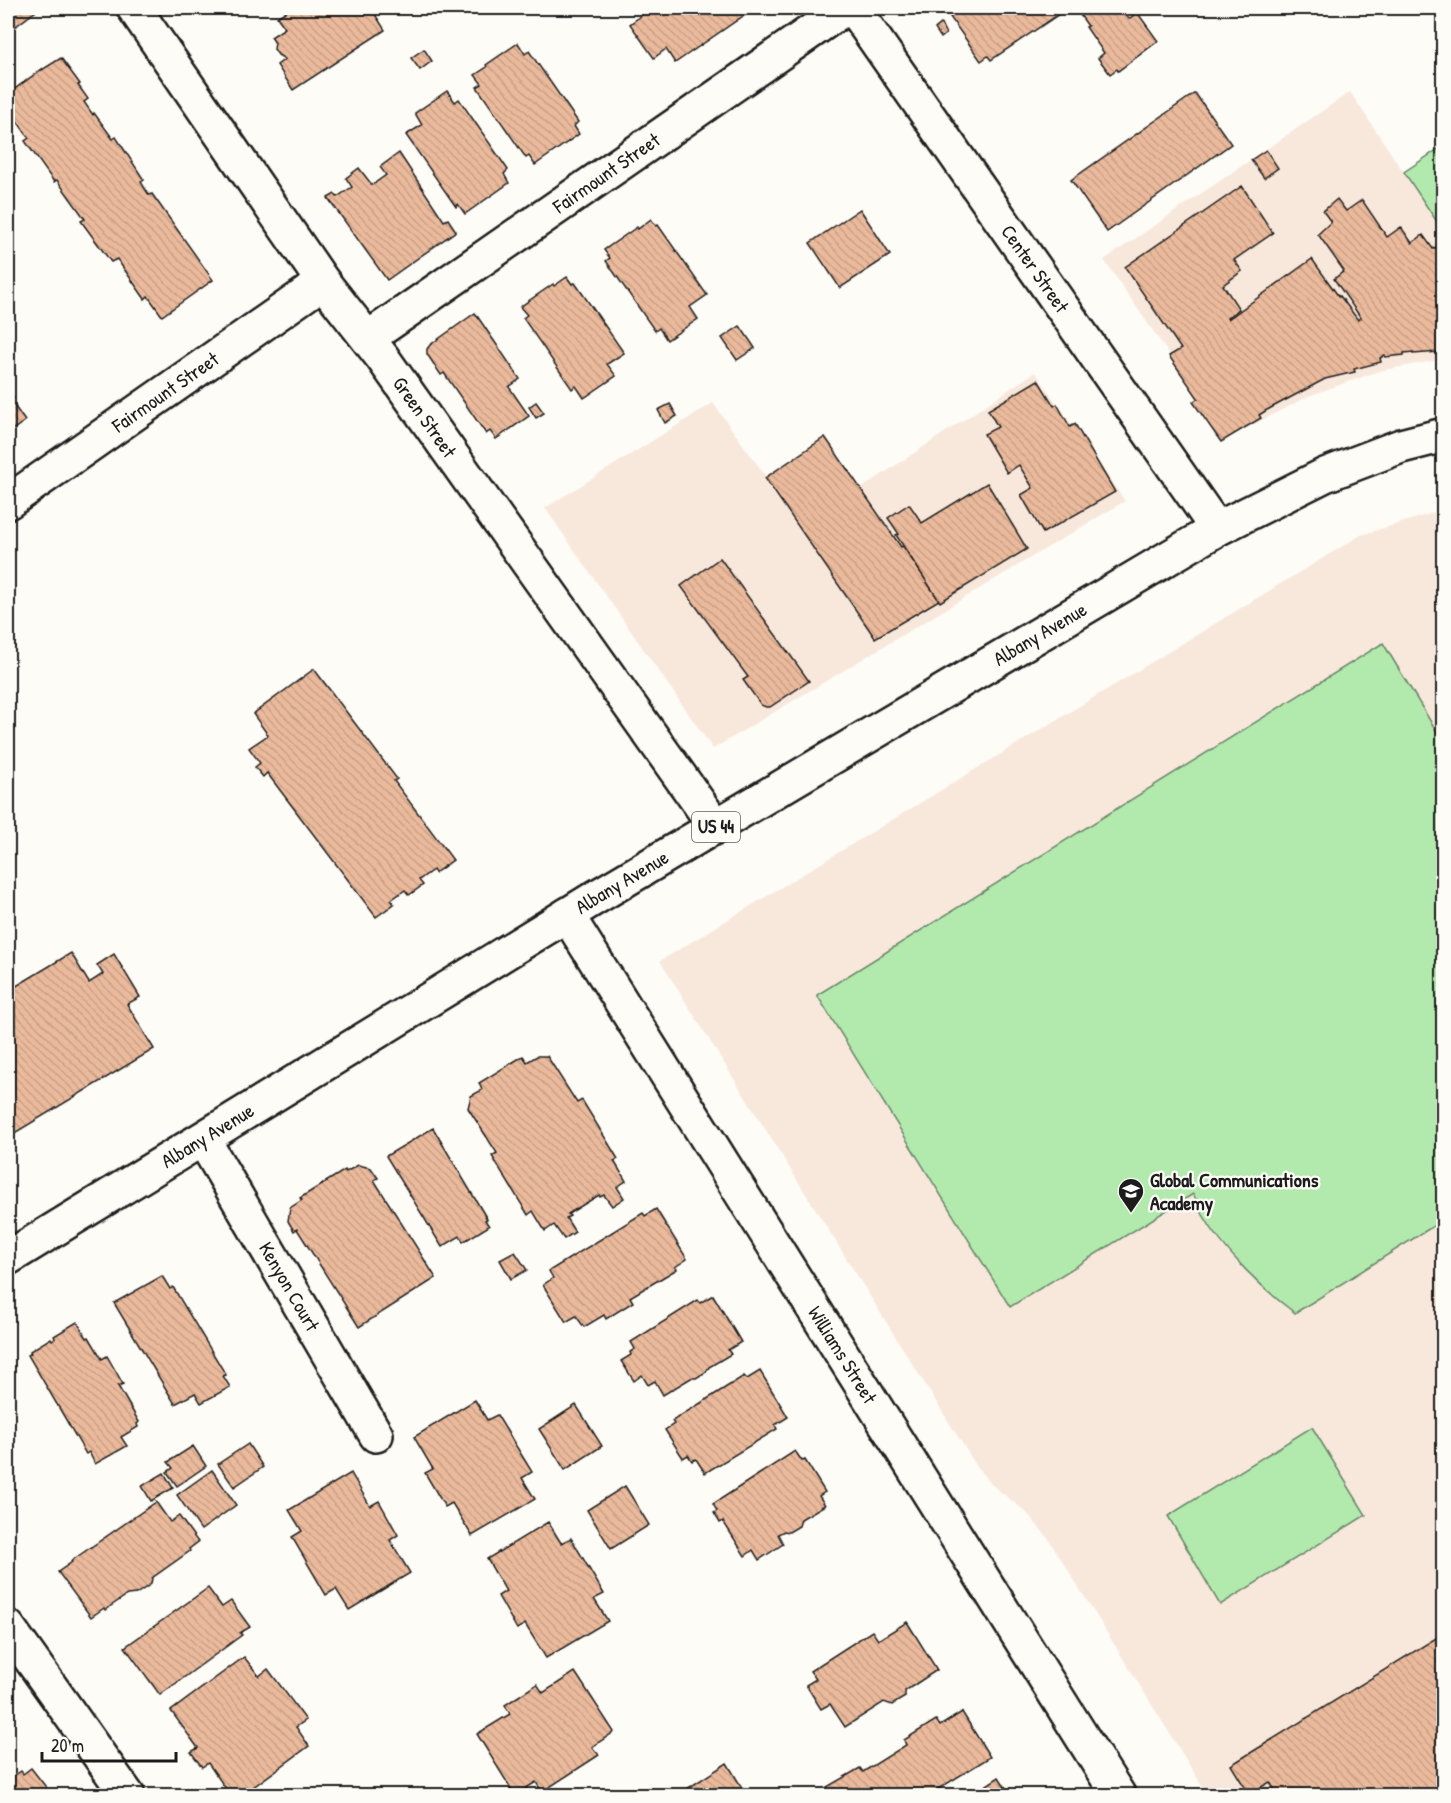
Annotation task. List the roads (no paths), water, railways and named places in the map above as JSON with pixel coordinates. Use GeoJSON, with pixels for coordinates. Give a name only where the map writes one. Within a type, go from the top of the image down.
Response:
{"type":"FeatureCollection","features":[{"type":"Feature","properties":{"kind":"main road","name":"Green Street"},"geometry":{"type":"LineString","coordinates":[[134,8],[323,282],[368,338],[716,827]]}},
{"type":"Feature","properties":{"kind":"main road","name":"Fairmount Street"},"geometry":{"type":"LineString","coordinates":[[368,338],[845,8]]}},
{"type":"Feature","properties":{"kind":"main road","name":"Center Street"},"geometry":{"type":"LineString","coordinates":[[853,8],[1217,530]]}},
{"type":"Feature","properties":{"kind":"main road","name":"Fairmount Street"},"geometry":{"type":"LineString","coordinates":[[8,502],[323,282]]}},
{"type":"Feature","properties":{"kind":"main road","name":"Albany Avenue"},"geometry":{"type":"LineString","coordinates":[[8,1258],[567,915],[1217,530],[1325,475],[1401,446],[1443,435]]}},
{"type":"Feature","properties":{"kind":"main road","name":"Williams Street"},"geometry":{"type":"LineString","coordinates":[[567,915],[1119,1796]]}},
{"type":"Feature","properties":{"kind":"main road","name":"Kenyon Court"},"geometry":{"type":"LineString","coordinates":[[203,1139],[376,1435]]}},
{"type":"Feature","properties":{"kind":"main road"},"geometry":{"type":"LineString","coordinates":[[8,1627],[128,1796]]}},
{"type":"Feature","properties":{"kind":"place","name":"Global Communications Academy"},"geometry":{"type":"Point","coordinates":[1131,1214]}}]}
